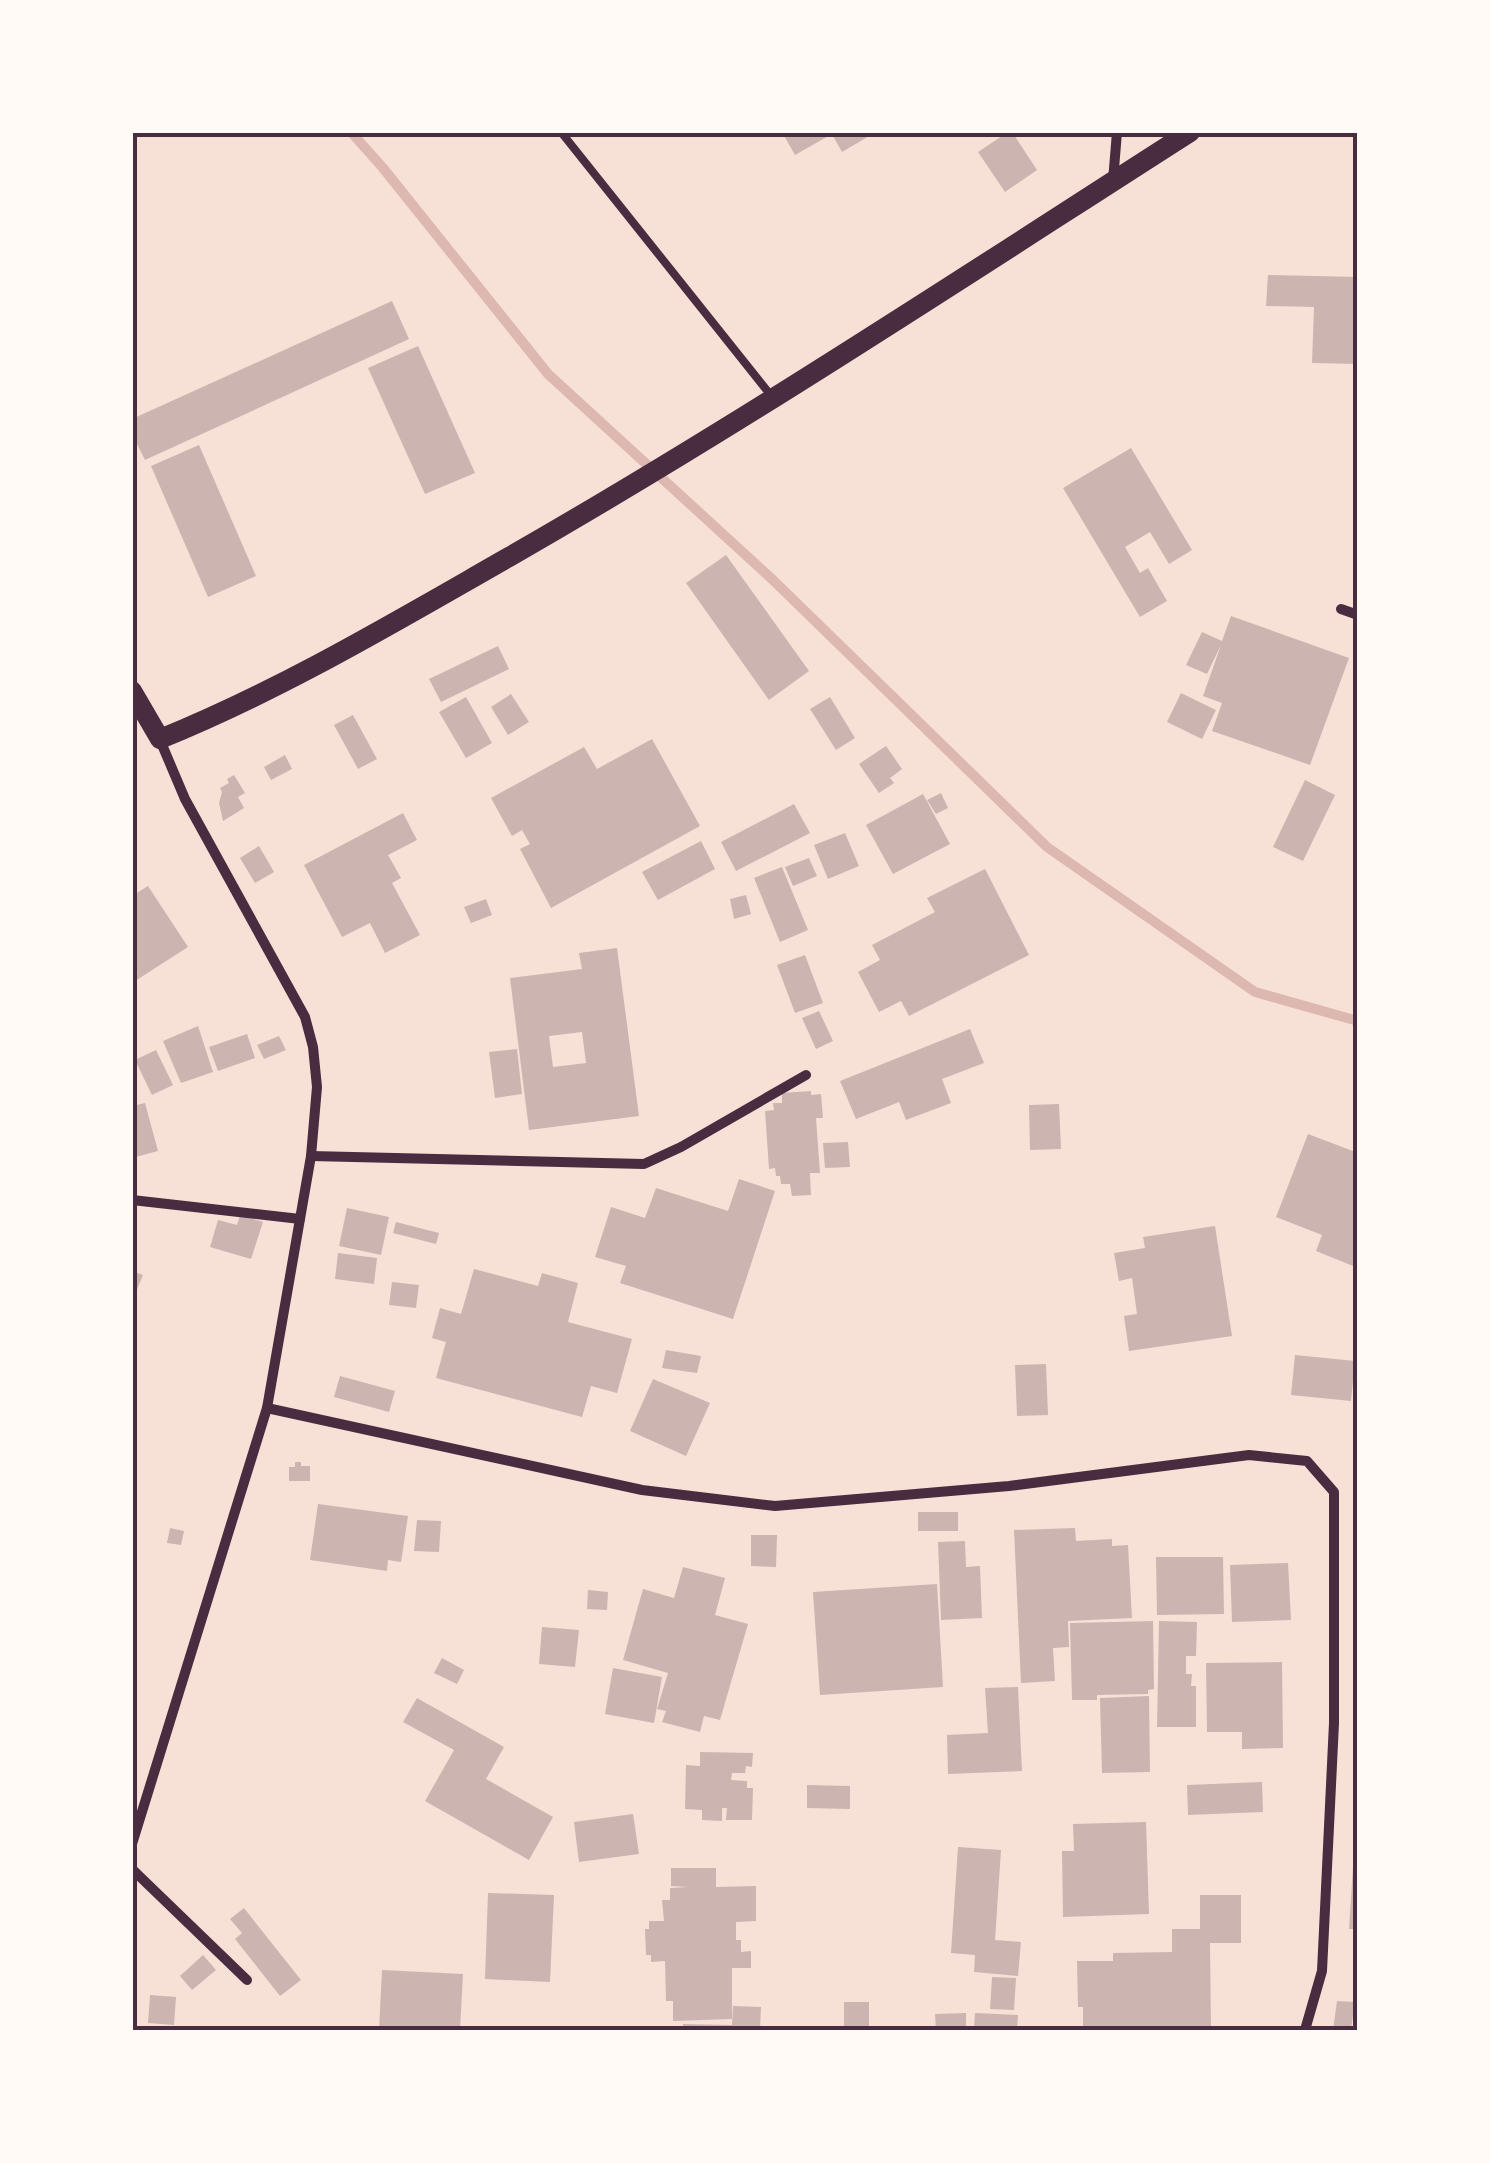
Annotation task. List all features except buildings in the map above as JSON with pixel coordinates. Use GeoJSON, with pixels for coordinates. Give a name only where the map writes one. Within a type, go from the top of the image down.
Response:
{"type":"FeatureCollection","features":[{"type":"Feature","properties":{"kind":"main road"},"geometry":{"type":"LineString","coordinates":[[132,692],[160,739],[232,708],[396,622],[617,495],[1190,132]]}},
{"type":"Feature","properties":{"kind":"street"},"geometry":{"type":"LineString","coordinates":[[1114,182],[1117,132]]}},
{"type":"Feature","properties":{"kind":"street"},"geometry":{"type":"LineString","coordinates":[[1342,609],[1358,615]]}},
{"type":"Feature","properties":{"kind":"street"},"geometry":{"type":"LineString","coordinates":[[132,1844],[266,1408],[311,1156],[316,1087],[313,1047],[305,1017],[185,799],[160,739]]}},
{"type":"Feature","properties":{"kind":"street"},"geometry":{"type":"LineString","coordinates":[[311,1156],[644,1164],[806,1075]]}},
{"type":"Feature","properties":{"kind":"street"},"geometry":{"type":"LineString","coordinates":[[132,1200],[300,1219]]}},
{"type":"Feature","properties":{"kind":"street"},"geometry":{"type":"LineString","coordinates":[[266,1408],[642,1490],[775,1506],[1009,1486],[1249,1455],[1307,1460],[1334,1492],[1334,1723],[1322,1971],[1305,2030]]}},
{"type":"Feature","properties":{"kind":"street"},"geometry":{"type":"LineString","coordinates":[[132,1869],[247,1980]]}},
{"type":"Feature","properties":{"kind":"lane"},"geometry":{"type":"LineString","coordinates":[[561,132],[773,398]]}},
{"type":"Feature","properties":{"kind":"waterway"},"geometry":{"type":"LineString","coordinates":[[351,132],[548,374],[773,580],[1047,847],[1255,992],[1358,1021]]}}]}
